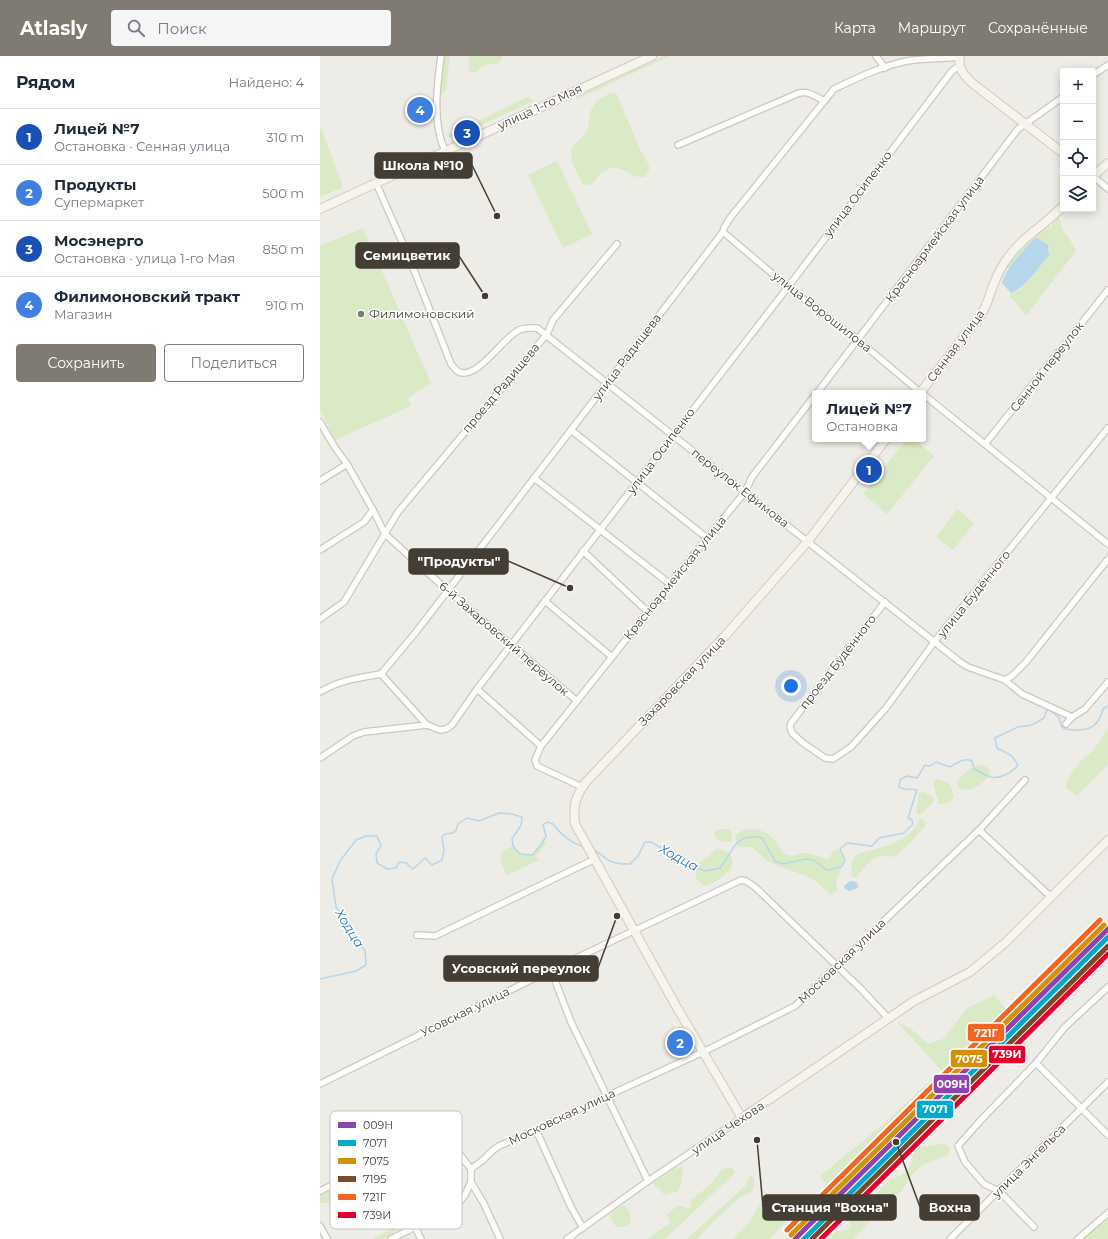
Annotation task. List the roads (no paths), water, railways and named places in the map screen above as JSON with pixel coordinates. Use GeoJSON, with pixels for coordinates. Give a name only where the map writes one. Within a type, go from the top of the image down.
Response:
{"type":"FeatureCollection","features":[{"type":"Feature","properties":{"kind":"street"},"geometry":{"type":"LineString","coordinates":[[441,56],[436,110],[444,151]]}},
{"type":"Feature","properties":{"kind":"street","name":"улица 1-го Мая"},"geometry":{"type":"LineString","coordinates":[[320,209],[652,56]]}},
{"type":"Feature","properties":{"kind":"street"},"geometry":{"type":"LineString","coordinates":[[876,56],[885,68]]}},
{"type":"Feature","properties":{"kind":"street"},"geometry":{"type":"LineString","coordinates":[[960,57],[959,66],[963,75],[972,84],[1060,151]]}},
{"type":"Feature","properties":{"kind":"street","name":"улица Радищева"},"geometry":{"type":"LineString","coordinates":[[381,674],[416,632],[607,383],[722,232],[730,218],[834,89],[848,82],[907,61],[960,57]]}},
{"type":"Feature","properties":{"kind":"street"},"geometry":{"type":"LineString","coordinates":[[1096,73],[1108,65]]}},
{"type":"Feature","properties":{"kind":"street","name":"улица Осипенко"},"geometry":{"type":"LineString","coordinates":[[320,758],[353,736],[364,732],[427,725],[440,730],[446,729],[452,725],[477,689],[788,287],[952,71],[959,66]]}},
{"type":"Feature","properties":{"kind":"street"},"geometry":{"type":"LineString","coordinates":[[678,145],[799,94],[806,92],[811,93],[824,101]]}},
{"type":"Feature","properties":{"kind":"street","name":"Красноармейская улица"},"geometry":{"type":"LineString","coordinates":[[819,390],[1018,129],[1060,99]]}},
{"type":"Feature","properties":{"kind":"street"},"geometry":{"type":"LineString","coordinates":[[1096,173],[1108,163]]}},
{"type":"Feature","properties":{"kind":"street"},"geometry":{"type":"LineString","coordinates":[[1096,179],[1108,189]]}},
{"type":"Feature","properties":{"kind":"street"},"geometry":{"type":"LineString","coordinates":[[376,183],[408,255],[451,364],[458,372],[464,374],[474,370],[518,330],[537,328],[547,334]]}},
{"type":"Feature","properties":{"kind":"street","name":"Сенная улица"},"geometry":{"type":"LineString","coordinates":[[923,390],[985,309],[998,274],[1014,250],[1026,237],[1060,209]]}},
{"type":"Feature","properties":{"kind":"street","name":"улица Ворошилова"},"geometry":{"type":"LineString","coordinates":[[722,232],[788,287],[858,340],[917,390]]}},
{"type":"Feature","properties":{"kind":"street","name":"проезд Радищева"},"geometry":{"type":"LineString","coordinates":[[320,619],[344,602],[398,512],[547,334],[553,320],[617,244]]}},
{"type":"Feature","properties":{"kind":"street","name":"Сенной переулок"},"geometry":{"type":"LineString","coordinates":[[986,444],[1108,290]]}},
{"type":"Feature","properties":{"kind":"street","name":"переулок Ефимова"},"geometry":{"type":"LineString","coordinates":[[547,334],[607,383],[968,667],[1005,680]]}},
{"type":"Feature","properties":{"kind":"street","name":"улица Ворошилова"},"geometry":{"type":"LineString","coordinates":[[926,397],[1108,544]]}},
{"type":"Feature","properties":{"kind":"street","name":"Красноармейская улица"},"geometry":{"type":"LineString","coordinates":[[582,787],[537,766],[535,760],[541,746],[745,492],[752,477],[812,400]]}},
{"type":"Feature","properties":{"kind":"street","name":"6-й Захаровский переулок"},"geometry":{"type":"LineString","coordinates":[[320,422],[334,446],[347,464],[385,534],[447,590],[577,701]]}},
{"type":"Feature","properties":{"kind":"street","name":"улица Будённого"},"geometry":{"type":"LineString","coordinates":[[837,757],[851,747],[866,732],[886,708],[935,641],[1052,499],[1108,428]]}},
{"type":"Feature","properties":{"kind":"street"},"geometry":{"type":"LineString","coordinates":[[570,430],[707,538]]}},
{"type":"Feature","properties":{"kind":"street"},"geometry":{"type":"LineString","coordinates":[[808,541],[884,442]]}},
{"type":"Feature","properties":{"kind":"street"},"geometry":{"type":"LineString","coordinates":[[320,481],[347,464]]}},
{"type":"Feature","properties":{"kind":"street"},"geometry":{"type":"LineString","coordinates":[[534,478],[670,584]]}},
{"type":"Feature","properties":{"kind":"street"},"geometry":{"type":"LineString","coordinates":[[320,550],[364,522],[373,510]]}},
{"type":"Feature","properties":{"kind":"street","name":"Захаровская улица"},"geometry":{"type":"LineString","coordinates":[[742,1118],[703,1052],[575,824],[574,807],[582,787],[725,636],[808,541]]}},
{"type":"Feature","properties":{"kind":"street"},"geometry":{"type":"LineString","coordinates":[[583,551],[648,612]]}},
{"type":"Feature","properties":{"kind":"street"},"geometry":{"type":"LineString","coordinates":[[1072,717],[1022,694],[1005,680],[1012,676],[1026,662],[1108,559]]}},
{"type":"Feature","properties":{"kind":"street"},"geometry":{"type":"LineString","coordinates":[[545,601],[612,657]]}},
{"type":"Feature","properties":{"kind":"street","name":"проезд Будённого"},"geometry":{"type":"LineString","coordinates":[[837,757],[833,759],[825,758],[816,753],[792,733],[790,728],[791,723],[885,602]]}},
{"type":"Feature","properties":{"kind":"street"},"geometry":{"type":"LineString","coordinates":[[320,692],[345,680],[381,674],[427,725]]}},
{"type":"Feature","properties":{"kind":"street"},"geometry":{"type":"LineString","coordinates":[[1066,724],[1072,717],[1085,709],[1108,682]]}},
{"type":"Feature","properties":{"kind":"street"},"geometry":{"type":"LineString","coordinates":[[477,689],[541,746]]}},
{"type":"Feature","properties":{"kind":"street","name":"Московская улица"},"geometry":{"type":"LineString","coordinates":[[471,1169],[499,1146],[703,1052],[795,1006],[979,830],[1025,780]]}},
{"type":"Feature","properties":{"kind":"street"},"geometry":{"type":"LineString","coordinates":[[979,830],[1051,897]]}},
{"type":"Feature","properties":{"kind":"street","name":"улица Чехова"},"geometry":{"type":"LineString","coordinates":[[567,1239],[648,1181],[914,1001],[970,972],[1006,942],[1108,840]]}},
{"type":"Feature","properties":{"kind":"street"},"geometry":{"type":"LineString","coordinates":[[417,935],[435,936],[593,856]]}},
{"type":"Feature","properties":{"kind":"street","name":"Усовская улица"},"geometry":{"type":"LineString","coordinates":[[320,1084],[551,970],[741,880],[746,881],[755,887],[838,966]]}},
{"type":"Feature","properties":{"kind":"street"},"geometry":{"type":"LineString","coordinates":[[838,966],[889,1018]]}},
{"type":"Feature","properties":{"kind":"street"},"geometry":{"type":"LineString","coordinates":[[551,970],[571,1022],[648,1181]]}},
{"type":"Feature","properties":{"kind":"street"},"geometry":{"type":"LineString","coordinates":[[1034,1227],[999,1191],[984,1184],[965,1162],[958,1146],[1036,1063],[1065,1027],[1108,988]]}},
{"type":"Feature","properties":{"kind":"street"},"geometry":{"type":"LineString","coordinates":[[1036,1063],[1108,1134]]}},
{"type":"Feature","properties":{"kind":"street","name":"улица Энгельса"},"geometry":{"type":"LineString","coordinates":[[950,1239],[1108,1082]]}},
{"type":"Feature","properties":{"kind":"street"},"geometry":{"type":"LineString","coordinates":[[536,1130],[571,1208],[583,1228]]}},
{"type":"Feature","properties":{"kind":"street"},"geometry":{"type":"LineString","coordinates":[[462,1157],[471,1169],[471,1182],[462,1199]]}},
{"type":"Feature","properties":{"kind":"street"},"geometry":{"type":"LineString","coordinates":[[471,1182],[484,1204],[500,1239]]}},
{"type":"Feature","properties":{"kind":"street"},"geometry":{"type":"LineString","coordinates":[[320,1191],[330,1186]]}},
{"type":"Feature","properties":{"kind":"street"},"geometry":{"type":"LineString","coordinates":[[1078,1239],[1108,1213]]}},
{"type":"Feature","properties":{"kind":"street"},"geometry":{"type":"LineString","coordinates":[[320,1226],[327,1239]]}},
{"type":"Feature","properties":{"kind":"street"},"geometry":{"type":"LineString","coordinates":[[391,1239],[411,1229]]}},
{"type":"Feature","properties":{"kind":"street"},"geometry":{"type":"LineString","coordinates":[[416,1229],[421,1239]]}},
{"type":"Feature","properties":{"kind":"water"},"geometry":{"type":"Polygon","coordinates":[[[1037,238],[1048,245],[1049,255],[1027,282],[1011,293],[1002,283],[1004,277],[1018,257],[1034,239],[1037,238]]]}},
{"type":"Feature","properties":{"kind":"water"},"geometry":{"type":"Polygon","coordinates":[[[850,881],[857,882],[858,888],[849,891],[845,889],[844,886],[850,881]]]}},
{"type":"Feature","properties":{"kind":"waterway","name":"Ходца"},"geometry":{"type":"LineString","coordinates":[[593,850],[612,862],[630,864],[638,856],[645,842],[651,842],[693,867],[706,871],[720,868],[732,849],[740,840],[753,837],[762,838],[775,861],[783,864],[806,859],[814,860],[827,870],[834,869],[842,866],[845,860],[840,849],[847,843],[872,846],[879,838],[904,833],[913,824],[912,820],[908,818],[917,790],[899,787],[900,780],[907,776],[917,778],[925,765],[930,766],[936,762],[950,767],[961,761],[969,760],[972,761],[974,769],[989,776],[1000,777],[1011,772],[1018,765],[1012,756],[997,748],[995,738],[1018,727],[1032,725],[1044,718],[1047,709],[1060,719],[1061,726],[1065,729],[1080,730],[1090,728],[1097,723],[1103,709],[1108,706]]}},
{"type":"Feature","properties":{"kind":"waterway","name":"Ходца"},"geometry":{"type":"LineString","coordinates":[[320,979],[356,971],[366,965],[365,951],[336,907],[332,879],[340,861],[356,840],[366,836],[377,836],[381,846],[376,854],[377,863],[387,869],[396,868],[399,862],[406,863],[413,869],[425,858],[432,865],[442,860],[444,851],[442,837],[445,834],[453,833],[458,824],[467,818],[479,821],[499,813],[512,814],[522,817],[521,825],[512,839],[513,846],[520,854],[532,855],[540,846],[546,836],[543,825],[547,822],[553,824],[559,832],[571,841],[584,847]]}},
{"type":"Feature","properties":{"kind":"place","name":"Филимоновский тракт"},"geometry":{"type":"Point","coordinates":[420,110]}},
{"type":"Feature","properties":{"kind":"place","name":"Мосэнерго"},"geometry":{"type":"Point","coordinates":[467,133]}},
{"type":"Feature","properties":{"kind":"place","name":"Школа №10"},"geometry":{"type":"Point","coordinates":[497,216]}},
{"type":"Feature","properties":{"kind":"place","name":"Семицветик"},"geometry":{"type":"Point","coordinates":[485,296]}},
{"type":"Feature","properties":{"kind":"place","name":"Филимоновский"},"geometry":{"type":"Point","coordinates":[361,314]}},
{"type":"Feature","properties":{"kind":"place","name":"Лицей №7"},"geometry":{"type":"Point","coordinates":[869,470]}},
{"type":"Feature","properties":{"kind":"place","name":"\"Продукты\""},"geometry":{"type":"Point","coordinates":[570,588]}},
{"type":"Feature","properties":{"kind":"place","name":"Усовский переулок"},"geometry":{"type":"Point","coordinates":[617,916]}},
{"type":"Feature","properties":{"kind":"place","name":"Продукты"},"geometry":{"type":"Point","coordinates":[680,1043]}},
{"type":"Feature","properties":{"kind":"place","name":"Станция \"Вохна\""},"geometry":{"type":"Point","coordinates":[757,1140]}},
{"type":"Feature","properties":{"kind":"place","name":"Вохна"},"geometry":{"type":"Point","coordinates":[896,1142]}}]}
